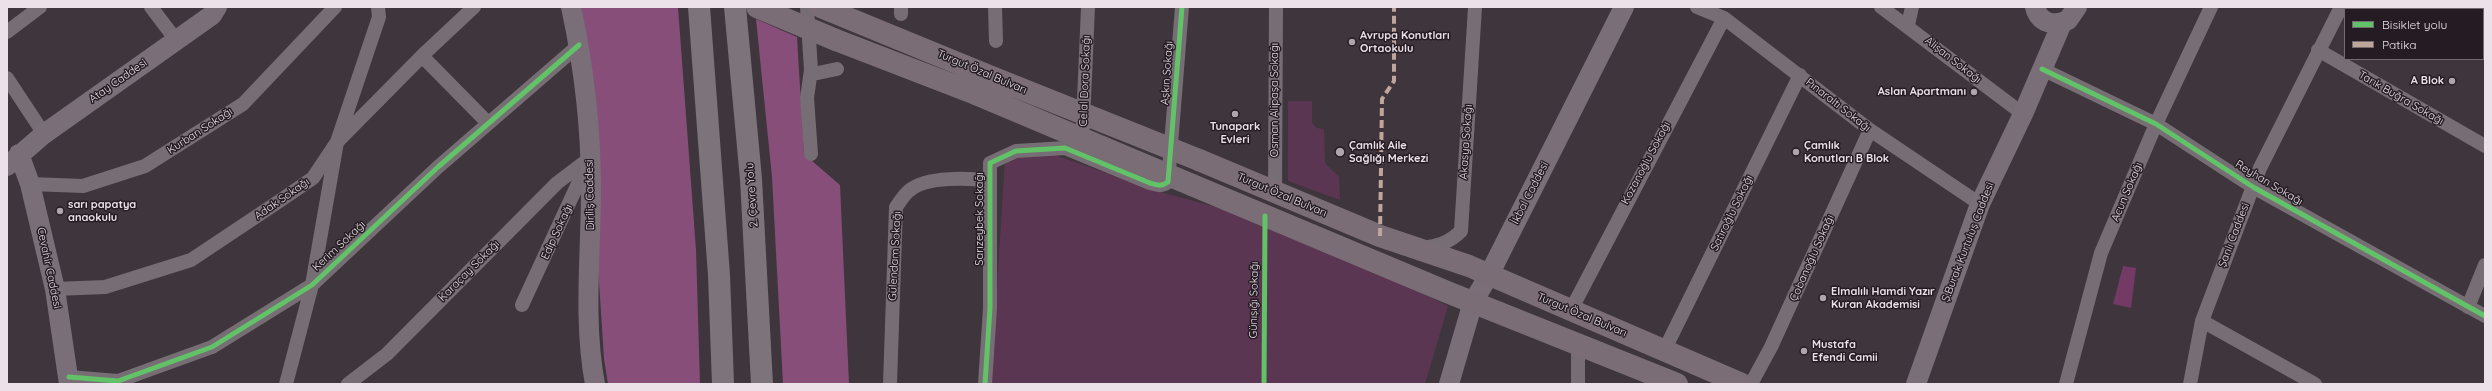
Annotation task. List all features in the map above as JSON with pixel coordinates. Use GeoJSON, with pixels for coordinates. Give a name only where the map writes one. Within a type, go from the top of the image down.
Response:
{"type":"FeatureCollection","features":[{"type":"Feature","properties":{"kind":"highway"},"geometry":{"type":"LineString","coordinates":[[699,7],[719,276],[722,384]]}},
{"type":"Feature","properties":{"kind":"highway","name":"2. Çevre Yolu"},"geometry":{"type":"LineString","coordinates":[[735,7],[751,179],[762,384]]}},
{"type":"Feature","properties":{"kind":"main road","name":"Turgut Özal Bulvarı"},"geometry":{"type":"LineString","coordinates":[[757,7],[836,40],[976,94],[1473,302],[1677,384]]}},
{"type":"Feature","properties":{"kind":"main road","name":"Turgut Özal Bulvarı"},"geometry":{"type":"LineString","coordinates":[[821,7],[984,74],[1172,144],[1199,160],[1275,193],[1380,236],[1419,248],[1489,275],[1742,384]]}},
{"type":"Feature","properties":{"kind":"street"},"geometry":{"type":"LineString","coordinates":[[7,32],[40,7]]}},
{"type":"Feature","properties":{"kind":"street"},"geometry":{"type":"LineString","coordinates":[[151,7],[176,40]]}},
{"type":"Feature","properties":{"kind":"street","name":"Atay Caddesi"},"geometry":{"type":"LineString","coordinates":[[11,159],[212,15],[216,7]]}},
{"type":"Feature","properties":{"kind":"street","name":"Kurban Sokağı"},"geometry":{"type":"LineString","coordinates":[[30,184],[83,186],[145,166],[243,104],[335,7]]}},
{"type":"Feature","properties":{"kind":"street"},"geometry":{"type":"LineString","coordinates":[[286,384],[312,285],[337,142],[379,17],[378,7]]}},
{"type":"Feature","properties":{"kind":"street","name":"Adak Sokağı"},"geometry":{"type":"LineString","coordinates":[[55,289],[105,287],[191,260],[313,178],[337,142],[422,56],[474,7]]}},
{"type":"Feature","properties":{"kind":"street","name":"Diriliş Caddesi"},"geometry":{"type":"LineString","coordinates":[[571,7],[579,45],[590,158],[590,355],[595,384]]}},
{"type":"Feature","properties":{"kind":"street"},"geometry":{"type":"LineString","coordinates":[[807,7],[811,70],[807,98],[811,154]]}},
{"type":"Feature","properties":{"kind":"street"},"geometry":{"type":"LineString","coordinates":[[995,7],[996,41]]}},
{"type":"Feature","properties":{"kind":"street","name":"Celal Dora Sokağı"},"geometry":{"type":"LineString","coordinates":[[1082,155],[1088,7]]}},
{"type":"Feature","properties":{"kind":"street","name":"Aşkın Sokağı"},"geometry":{"type":"LineString","coordinates":[[1172,144],[1182,7]]}},
{"type":"Feature","properties":{"kind":"street","name":"Osman Alipaşa Sokağı"},"geometry":{"type":"LineString","coordinates":[[1275,193],[1276,7]]}},
{"type":"Feature","properties":{"kind":"street","name":"Akasya Sokağı"},"geometry":{"type":"LineString","coordinates":[[1419,248],[1442,244],[1452,240],[1461,231],[1475,7]]}},
{"type":"Feature","properties":{"kind":"street","name":"İkbal Caddesi"},"geometry":{"type":"LineString","coordinates":[[1449,384],[1473,302],[1489,275],[1624,7]]}},
{"type":"Feature","properties":{"kind":"street","name":"Pınaraltı Sokağı"},"geometry":{"type":"LineString","coordinates":[[1697,7],[1724,18],[1870,130],[1980,204]]}},
{"type":"Feature","properties":{"kind":"street","name":"Alişan Sokağı"},"geometry":{"type":"LineString","coordinates":[[1881,7],[1908,25],[2023,114]]}},
{"type":"Feature","properties":{"kind":"street"},"geometry":{"type":"LineString","coordinates":[[1908,25],[1912,7]]}},
{"type":"Feature","properties":{"kind":"street"},"geometry":{"type":"LineString","coordinates":[[2038,13],[2048,23],[2062,23],[2073,16],[2077,7]]}},
{"type":"Feature","properties":{"kind":"street","name":"Acun Sokağı"},"geometry":{"type":"LineString","coordinates":[[2066,384],[2101,253],[2156,124],[2211,7]]}},
{"type":"Feature","properties":{"kind":"street","name":"Şanlı Caddesi"},"geometry":{"type":"LineString","coordinates":[[2190,384],[2202,321],[2253,187],[2318,50],[2341,7]]}},
{"type":"Feature","properties":{"kind":"street"},"geometry":{"type":"LineString","coordinates":[[2038,13],[2044,64]]}},
{"type":"Feature","properties":{"kind":"street","name":"Kozanoğlu Sokağı"},"geometry":{"type":"LineString","coordinates":[[1571,310],[1724,18]]}},
{"type":"Feature","properties":{"kind":"street","name":"Ş.Burak Kurtuluş Caddesi"},"geometry":{"type":"LineString","coordinates":[[1916,384],[1980,204],[2023,114],[2062,23]]}},
{"type":"Feature","properties":{"kind":"street","name":"Kerim Sokağı"},"geometry":{"type":"LineString","coordinates":[[69,381],[118,381],[212,346],[312,285],[438,166],[579,45]]}},
{"type":"Feature","properties":{"kind":"street","name":"Tarık Buğra Sokağı"},"geometry":{"type":"LineString","coordinates":[[2318,50],[2485,146]]}},
{"type":"Feature","properties":{"kind":"street"},"geometry":{"type":"LineString","coordinates":[[422,56],[488,123]]}},
{"type":"Feature","properties":{"kind":"street","name":"Reyhan Sokağı"},"geometry":{"type":"LineString","coordinates":[[2044,64],[2156,124],[2253,187],[2485,316]]}},
{"type":"Feature","properties":{"kind":"street"},"geometry":{"type":"LineString","coordinates":[[811,70],[813,74],[836,69]]}},
{"type":"Feature","properties":{"kind":"street","name":"Satıroğlu Sokağı"},"geometry":{"type":"LineString","coordinates":[[1664,351],[1800,75]]}},
{"type":"Feature","properties":{"kind":"street"},"geometry":{"type":"LineString","coordinates":[[7,78],[44,134]]}},
{"type":"Feature","properties":{"kind":"street","name":"Çobanoğlu Sokağı"},"geometry":{"type":"LineString","coordinates":[[1751,384],[1771,348],[1870,130]]}},
{"type":"Feature","properties":{"kind":"street","name":"Sarızeybek Sokağı"},"geometry":{"type":"LineString","coordinates":[[985,384],[990,308],[990,163],[1016,151],[1065,148],[1160,186],[1168,182],[1172,144]]}},
{"type":"Feature","properties":{"kind":"street","name":"Edip Sokağı"},"geometry":{"type":"LineString","coordinates":[[522,305],[590,158]]}},
{"type":"Feature","properties":{"kind":"street","name":"Karaçay Sokağı"},"geometry":{"type":"LineString","coordinates":[[348,384],[387,354],[557,183],[590,158]]}},
{"type":"Feature","properties":{"kind":"street","name":"Cevahir Caddesi"},"geometry":{"type":"LineString","coordinates":[[11,159],[30,184],[55,289],[69,381]]}},
{"type":"Feature","properties":{"kind":"street","name":"Gülendam Sokağı"},"geometry":{"type":"LineString","coordinates":[[890,384],[896,207],[910,189],[926,184],[964,178],[990,180]]}},
{"type":"Feature","properties":{"kind":"street"},"geometry":{"type":"LineString","coordinates":[[2468,307],[2485,265]]}},
{"type":"Feature","properties":{"kind":"street"},"geometry":{"type":"LineString","coordinates":[[2202,321],[2315,384]]}},
{"type":"Feature","properties":{"kind":"street"},"geometry":{"type":"LineString","coordinates":[[1578,344],[1578,384]]}},
{"type":"Feature","properties":{"kind":"shaded area"},"geometry":{"type":"Polygon","coordinates":[[[574,7],[678,7],[696,250],[700,384],[608,384],[604,359],[591,157],[574,7]]]}},
{"type":"Feature","properties":{"kind":"shaded area"},"geometry":{"type":"Polygon","coordinates":[[[756,19],[797,37],[804,154],[840,185],[849,384],[783,384],[772,177],[756,19]]]}},
{"type":"Feature","properties":{"kind":"shaded area"},"geometry":{"type":"Polygon","coordinates":[[[1288,101],[1312,101],[1312,123],[1317,128],[1324,129],[1325,163],[1339,177],[1340,200],[1288,181],[1288,101]]]}},
{"type":"Feature","properties":{"kind":"shaded area"},"geometry":{"type":"Polygon","coordinates":[[[1049,153],[1164,193],[1283,225],[1448,306],[1425,384],[991,384],[1005,159],[1049,153]]]}},
{"type":"Feature","properties":{"kind":"shaded area"},"geometry":{"type":"Polygon","coordinates":[[[2123,266],[2136,268],[2131,308],[2113,304],[2123,266]]]}},
{"type":"Feature","properties":{"kind":"marked path"},"geometry":{"type":"LineString","coordinates":[[1380,236],[1382,99],[1394,81],[1394,7]]}},
{"type":"Feature","properties":{"kind":"cycle path"},"geometry":{"type":"LineString","coordinates":[[985,384],[990,308],[990,163],[1016,151],[1065,148],[1150,183],[1157,185],[1166,184],[1168,182],[1182,7]]}},
{"type":"Feature","properties":{"kind":"cycle path"},"geometry":{"type":"LineString","coordinates":[[69,377],[118,381],[212,347],[312,285],[438,167],[579,45]]}},
{"type":"Feature","properties":{"kind":"cycle path"},"geometry":{"type":"LineString","coordinates":[[2042,69],[2156,124],[2253,187],[2485,316]]}},
{"type":"Feature","properties":{"kind":"cycle path","name":"Günışığı Sokağı"},"geometry":{"type":"LineString","coordinates":[[1264,384],[1265,216]]}},
{"type":"Feature","properties":{"kind":"place","name":"Avrupa Konutları Ortaokulu"},"geometry":{"type":"Point","coordinates":[1352,42]}},
{"type":"Feature","properties":{"kind":"place","name":"A Blok"},"geometry":{"type":"Point","coordinates":[2452,81]}},
{"type":"Feature","properties":{"kind":"place","name":"Aslan Apartmanı"},"geometry":{"type":"Point","coordinates":[1974,92]}},
{"type":"Feature","properties":{"kind":"place","name":"Tunapark Evleri"},"geometry":{"type":"Point","coordinates":[1235,114]}},
{"type":"Feature","properties":{"kind":"place","name":"Çamlık Aile Sağlığı Merkezi"},"geometry":{"type":"Point","coordinates":[1340,152]}},
{"type":"Feature","properties":{"kind":"place","name":"Çamlık Konutları B Blok"},"geometry":{"type":"Point","coordinates":[1796,152]}},
{"type":"Feature","properties":{"kind":"place","name":"sarı papatya anaokulu"},"geometry":{"type":"Point","coordinates":[60,211]}},
{"type":"Feature","properties":{"kind":"place","name":"Elmalılı Hamdi Yazır Kuran Akademisi"},"geometry":{"type":"Point","coordinates":[1823,298]}},
{"type":"Feature","properties":{"kind":"place","name":"Mustafa Efendi Camii"},"geometry":{"type":"Point","coordinates":[1804,351]}}]}
